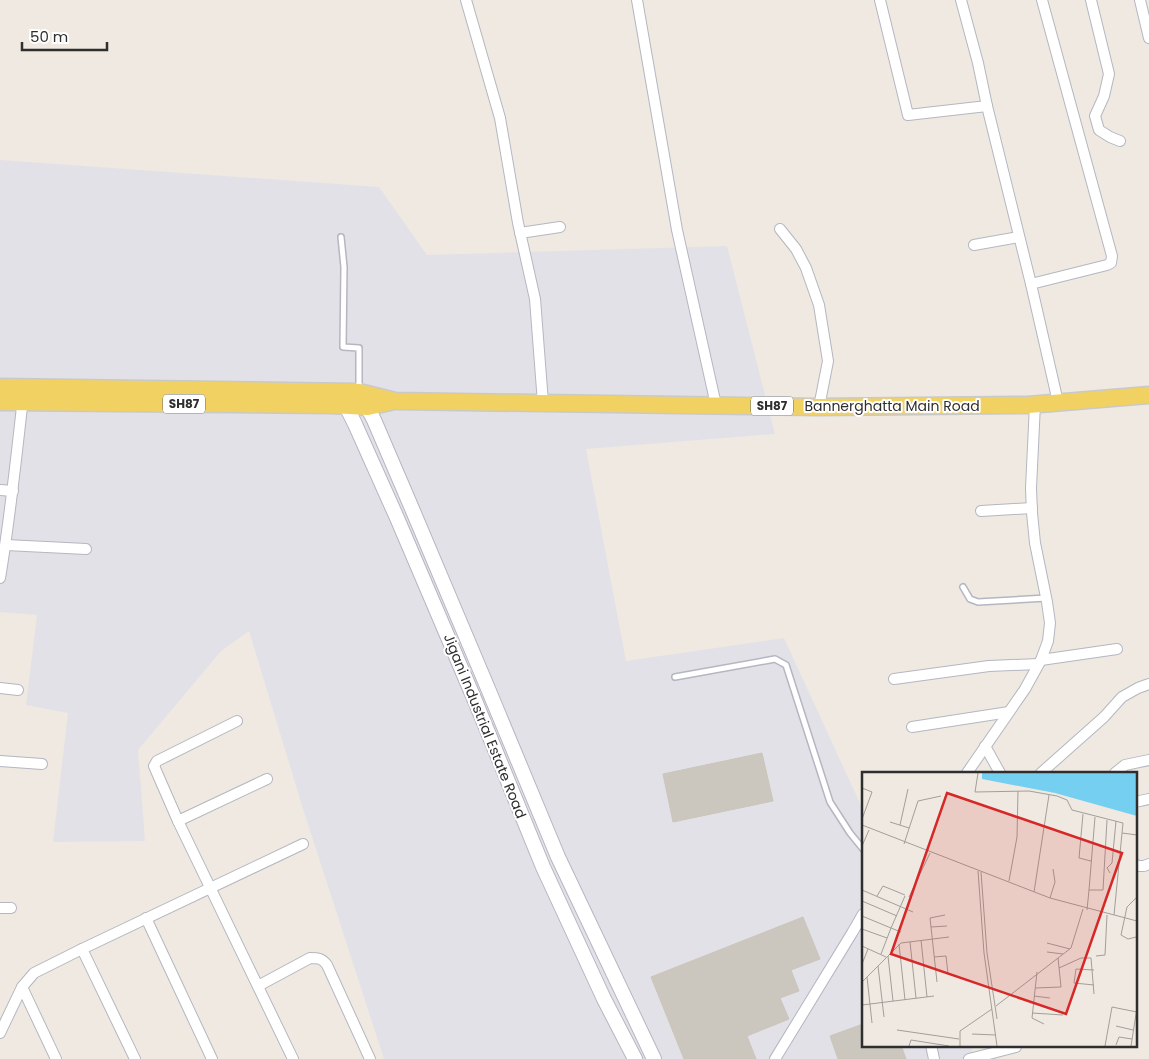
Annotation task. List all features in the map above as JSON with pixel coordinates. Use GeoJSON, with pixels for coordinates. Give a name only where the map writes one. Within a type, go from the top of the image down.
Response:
{"type":"FeatureCollection","features":[{"type":"Feature","properties":{"kind":"main road","name":"Bannerghatta Main Road"},"geometry":{"type":"LineString","coordinates":[[0,387],[23,395]]}},
{"type":"Feature","properties":{"kind":"main road","name":"Bannerghatta Main Road"},"geometry":{"type":"LineString","coordinates":[[342,399],[360,392],[395,401]]}},
{"type":"Feature","properties":{"kind":"main road","name":"Jigani Industrial Estate Road"},"geometry":{"type":"LineString","coordinates":[[360,392],[486,682],[558,857],[654,1059]]}},
{"type":"Feature","properties":{"kind":"main road","name":"Bannerghatta Main Road"},"geometry":{"type":"LineString","coordinates":[[0,402],[23,395],[342,399],[368,407],[395,401],[819,407],[1035,404],[1149,395]]}},
{"type":"Feature","properties":{"kind":"main road","name":"Jigani Industrial Estate Road"},"geometry":{"type":"LineString","coordinates":[[342,399],[435,606],[542,867],[635,1059]]}},
{"type":"Feature","properties":{"kind":"street"},"geometry":{"type":"LineString","coordinates":[[466,0],[500,118],[520,233],[535,299],[543,402]]}},
{"type":"Feature","properties":{"kind":"street"},"geometry":{"type":"LineString","coordinates":[[637,0],[677,230],[716,405]]}},
{"type":"Feature","properties":{"kind":"street"},"geometry":{"type":"LineString","coordinates":[[880,0],[908,115],[987,106]]}},
{"type":"Feature","properties":{"kind":"street"},"geometry":{"type":"LineString","coordinates":[[961,0],[978,62],[1058,402]]}},
{"type":"Feature","properties":{"kind":"street"},"geometry":{"type":"LineString","coordinates":[[1031,284],[1107,265],[1111,263],[1112,256],[1042,0]]}},
{"type":"Feature","properties":{"kind":"street"},"geometry":{"type":"LineString","coordinates":[[1091,0],[1108,74],[1104,96],[1096,116],[1099,130],[1120,141]]}},
{"type":"Feature","properties":{"kind":"street"},"geometry":{"type":"LineString","coordinates":[[1140,0],[1149,38]]}},
{"type":"Feature","properties":{"kind":"street"},"geometry":{"type":"LineString","coordinates":[[520,233],[560,227]]}},
{"type":"Feature","properties":{"kind":"street"},"geometry":{"type":"LineString","coordinates":[[780,229],[796,249],[806,268],[819,305],[828,362],[819,407]]}},
{"type":"Feature","properties":{"kind":"street"},"geometry":{"type":"LineString","coordinates":[[974,244],[1019,237]]}},
{"type":"Feature","properties":{"kind":"street"},"geometry":{"type":"LineString","coordinates":[[0,578],[13,491],[23,395]]}},
{"type":"Feature","properties":{"kind":"street"},"geometry":{"type":"LineString","coordinates":[[967,772],[1025,689],[1040,662],[1048,640],[1050,623],[1047,598],[1035,543],[1032,508],[1035,404]]}},
{"type":"Feature","properties":{"kind":"street"},"geometry":{"type":"LineString","coordinates":[[0,490],[13,491]]}},
{"type":"Feature","properties":{"kind":"street"},"geometry":{"type":"LineString","coordinates":[[981,511],[1032,508]]}},
{"type":"Feature","properties":{"kind":"street"},"geometry":{"type":"LineString","coordinates":[[6,545],[86,549]]}},
{"type":"Feature","properties":{"kind":"street"},"geometry":{"type":"LineString","coordinates":[[894,679],[988,666],[1040,662],[1118,649]]}},
{"type":"Feature","properties":{"kind":"street"},"geometry":{"type":"LineString","coordinates":[[1042,772],[1104,717],[1122,697],[1149,684]]}},
{"type":"Feature","properties":{"kind":"street"},"geometry":{"type":"LineString","coordinates":[[0,688],[18,690]]}},
{"type":"Feature","properties":{"kind":"street"},"geometry":{"type":"LineString","coordinates":[[912,727],[1009,712]]}},
{"type":"Feature","properties":{"kind":"street"},"geometry":{"type":"LineString","coordinates":[[237,721],[156,761],[154,769],[293,1059]]}},
{"type":"Feature","properties":{"kind":"street"},"geometry":{"type":"LineString","coordinates":[[985,746],[999,772]]}},
{"type":"Feature","properties":{"kind":"street"},"geometry":{"type":"LineString","coordinates":[[1116,772],[1125,765],[1149,760]]}},
{"type":"Feature","properties":{"kind":"street"},"geometry":{"type":"LineString","coordinates":[[0,761],[42,764]]}},
{"type":"Feature","properties":{"kind":"street"},"geometry":{"type":"LineString","coordinates":[[178,821],[267,779]]}},
{"type":"Feature","properties":{"kind":"street"},"geometry":{"type":"LineString","coordinates":[[1136,802],[1149,799]]}},
{"type":"Feature","properties":{"kind":"street"},"geometry":{"type":"LineString","coordinates":[[0,1033],[22,987],[34,973],[303,844]]}},
{"type":"Feature","properties":{"kind":"street"},"geometry":{"type":"LineString","coordinates":[[1136,865],[1144,866],[1149,864]]}},
{"type":"Feature","properties":{"kind":"street"},"geometry":{"type":"LineString","coordinates":[[0,908],[12,908]]}},
{"type":"Feature","properties":{"kind":"street"},"geometry":{"type":"LineString","coordinates":[[775,1059],[862,916]]}},
{"type":"Feature","properties":{"kind":"street"},"geometry":{"type":"LineString","coordinates":[[146,918],[212,1059]]}},
{"type":"Feature","properties":{"kind":"street"},"geometry":{"type":"LineString","coordinates":[[82,949],[135,1059]]}},
{"type":"Feature","properties":{"kind":"street"},"geometry":{"type":"LineString","coordinates":[[258,986],[310,958],[324,960],[370,1059]]}},
{"type":"Feature","properties":{"kind":"street"},"geometry":{"type":"LineString","coordinates":[[22,987],[56,1059]]}},
{"type":"Feature","properties":{"kind":"street"},"geometry":{"type":"LineString","coordinates":[[930,1046],[934,1059]]}},
{"type":"Feature","properties":{"kind":"street"},"geometry":{"type":"LineString","coordinates":[[969,1059],[1016,1048]]}},
{"type":"Feature","properties":{"kind":"lane"},"geometry":{"type":"LineString","coordinates":[[341,237],[344,267],[343,347],[359,348],[360,392]]}},
{"type":"Feature","properties":{"kind":"lane"},"geometry":{"type":"LineString","coordinates":[[963,587],[970,599],[978,602],[1047,598]]}},
{"type":"Feature","properties":{"kind":"lane"},"geometry":{"type":"LineString","coordinates":[[675,677],[775,659],[786,665],[830,802],[862,848]]}},
{"type":"Feature","properties":{"kind":"shaded area"},"geometry":{"type":"Polygon","coordinates":[[[0,160],[379,187],[427,255],[727,246],[775,434],[586,449],[626,661],[784,638],[862,808],[862,1046],[970,1046],[976,1059],[384,1059],[304,812],[249,631],[221,651],[138,750],[145,841],[53,842],[68,713],[26,705],[37,615],[0,612],[0,160]]]}},
{"type":"Feature","properties":{"kind":"building"},"geometry":{"type":"Polygon","coordinates":[[[762,753],[773,801],[673,822],[663,774],[762,753]]]}},
{"type":"Feature","properties":{"kind":"building"},"geometry":{"type":"Polygon","coordinates":[[[803,917],[820,959],[791,970],[799,991],[780,998],[789,1019],[747,1036],[756,1059],[684,1059],[651,977],[803,917]]]}},
{"type":"Feature","properties":{"kind":"building"},"geometry":{"type":"Polygon","coordinates":[[[862,1024],[862,1046],[901,1046],[906,1059],[838,1059],[830,1036],[862,1024]]]}}]}
